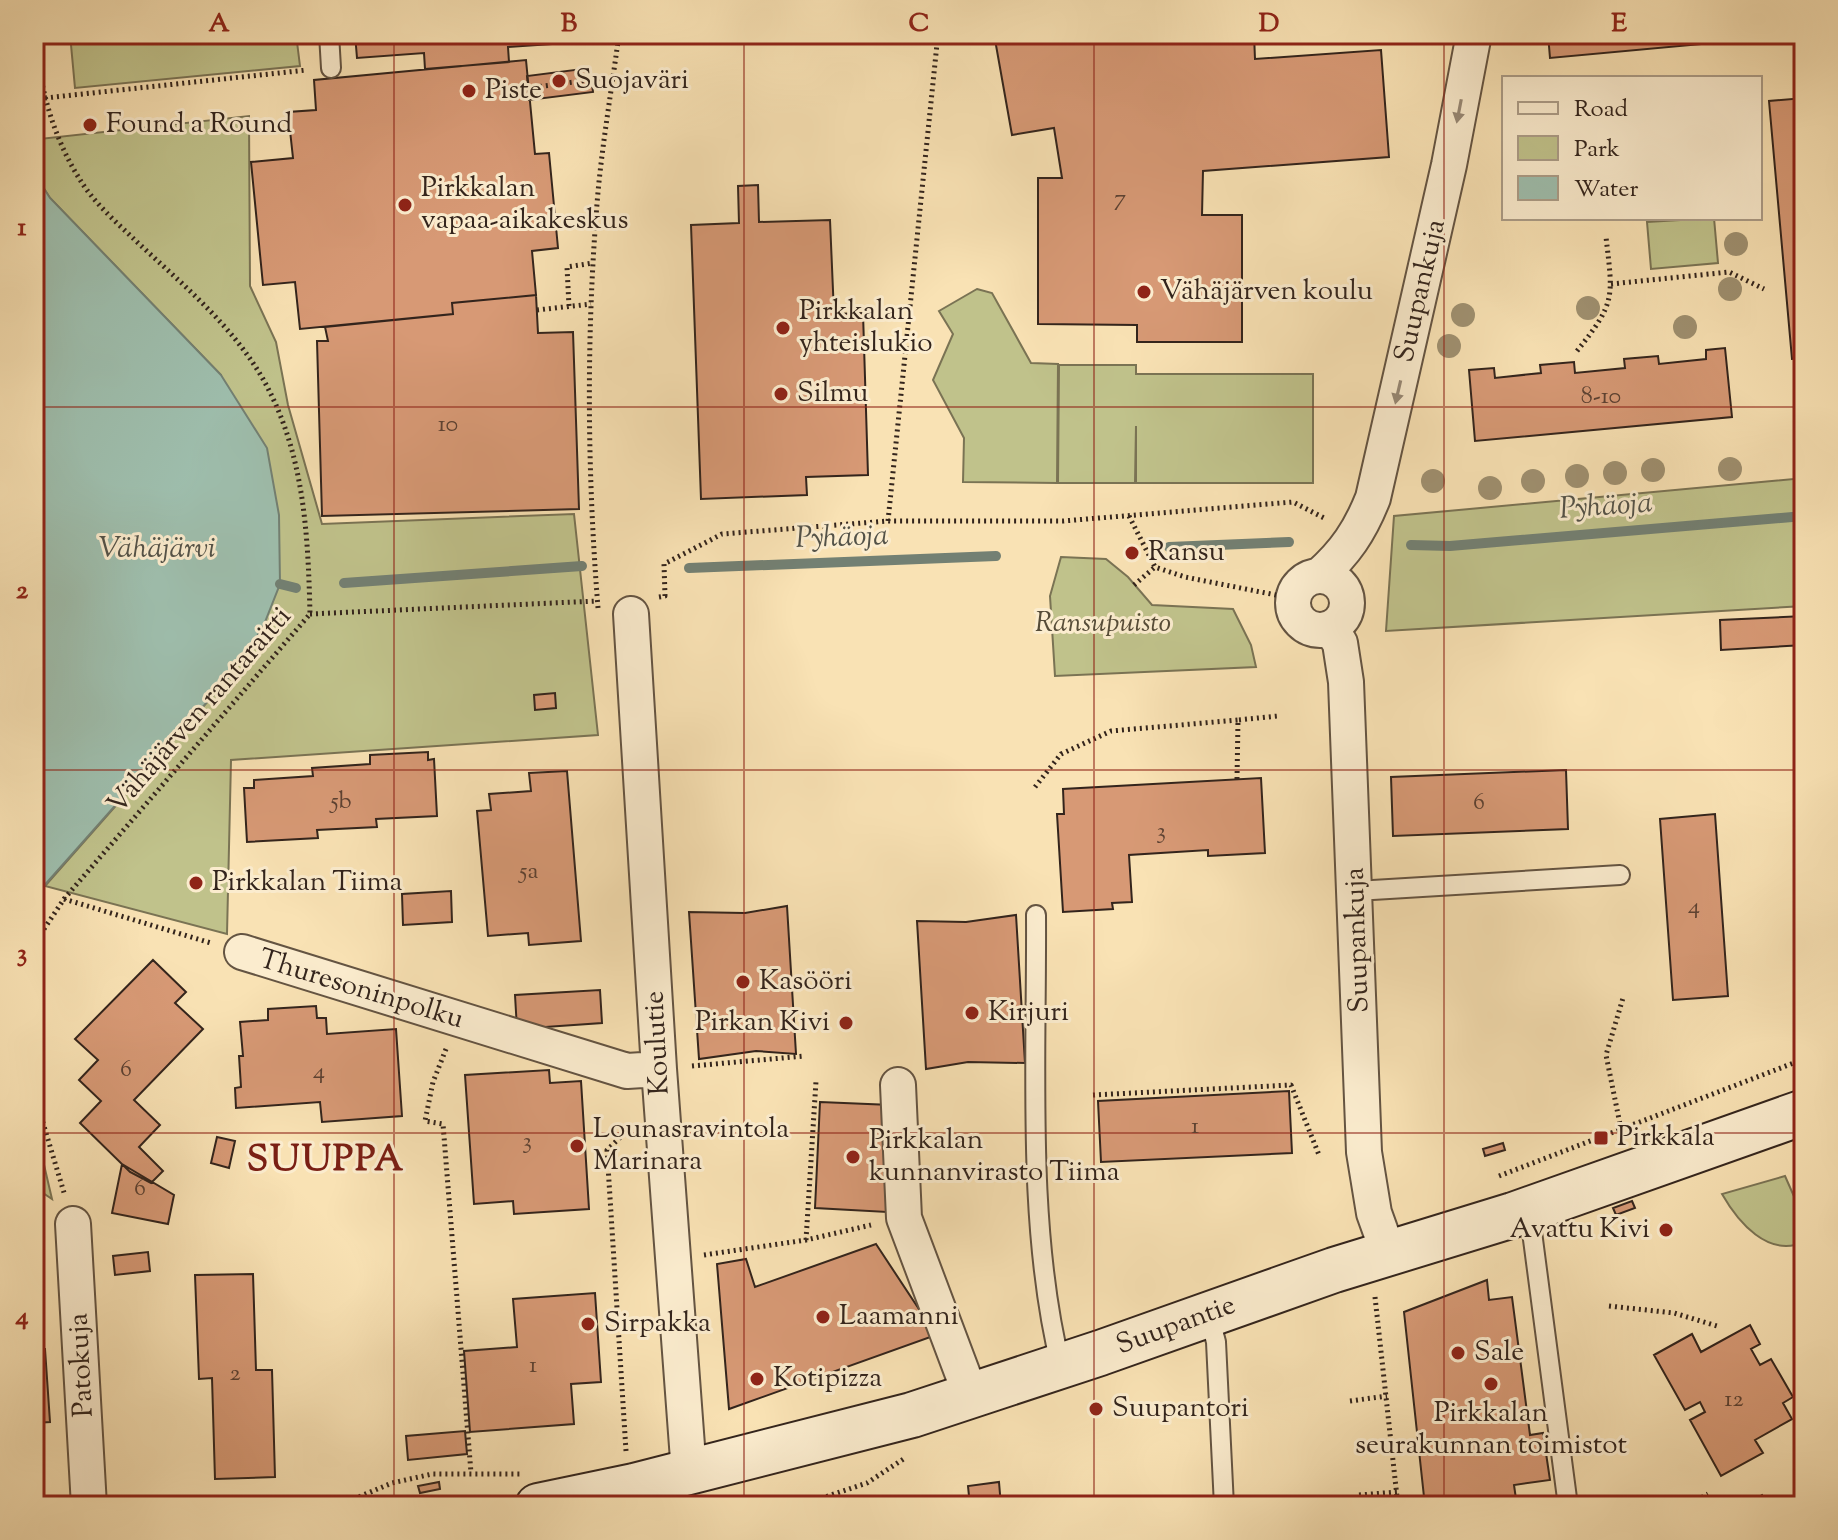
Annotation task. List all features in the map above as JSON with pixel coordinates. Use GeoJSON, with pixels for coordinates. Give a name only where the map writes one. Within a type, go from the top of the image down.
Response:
{"type":"FeatureCollection","features":[{"type":"Feature","properties":{"kind":"street","name":"Suupankuja"},"geometry":{"type":"LineString","coordinates":[[1381,1272],[1364,1152],[1346,682],[1340,643],[1330,628],[1322,630],[1305,626],[1293,605],[1297,589],[1310,578],[1319,576],[1344,553],[1361,528],[1373,498],[1443,193],[1474,34]]}},
{"type":"Feature","properties":{"kind":"street","name":"Koulutie"},"geometry":{"type":"LineString","coordinates":[[631,614],[676,1067],[689,1473]]}},
{"type":"Feature","properties":{"kind":"street","name":"Thuresoninpolku"},"geometry":{"type":"LineString","coordinates":[[242,952],[627,1071],[676,1067]]}},
{"type":"Feature","properties":{"kind":"street"},"geometry":{"type":"LineString","coordinates":[[898,1085],[904,1218],[971,1396]]}},
{"type":"Feature","properties":{"kind":"street","name":"Suupantie"},"geometry":{"type":"LineString","coordinates":[[534,1490],[632,1483],[689,1473],[912,1415],[1209,1315],[1381,1272],[1529,1209],[1804,1112]]}},
{"type":"Feature","properties":{"kind":"street","name":"Patokuja"},"geometry":{"type":"LineString","coordinates":[[73,1224],[89,1506]]}},
{"type":"Feature","properties":{"kind":"lane"},"geometry":{"type":"LineString","coordinates":[[329,34],[331,68]]}},
{"type":"Feature","properties":{"kind":"lane"},"geometry":{"type":"LineString","coordinates":[[1356,891],[1620,875]]}},
{"type":"Feature","properties":{"kind":"lane"},"geometry":{"type":"LineString","coordinates":[[1036,915],[1037,1181],[1053,1337],[1061,1367]]}},
{"type":"Feature","properties":{"kind":"lane"},"geometry":{"type":"LineString","coordinates":[[1529,1209],[1568,1506]]}},
{"type":"Feature","properties":{"kind":"lane"},"geometry":{"type":"LineString","coordinates":[[1209,1315],[1216,1342],[1224,1506]]}},
{"type":"Feature","properties":{"kind":"path","name":"Vähäjärven rantaraitti"},"geometry":{"type":"LineString","coordinates":[[34,944],[64,899],[310,614],[307,522],[302,487],[283,419],[263,378],[229,329],[109,215],[79,179],[45,98],[35,34]]}},
{"type":"Feature","properties":{"kind":"path"},"geometry":{"type":"LineString","coordinates":[[310,614],[597,601],[590,479],[591,304],[598,189],[619,34]]}},
{"type":"Feature","properties":{"kind":"path"},"geometry":{"type":"LineString","coordinates":[[888,521],[938,34]]}},
{"type":"Feature","properties":{"kind":"path"},"geometry":{"type":"LineString","coordinates":[[45,98],[331,68]]}},
{"type":"Feature","properties":{"kind":"path"},"geometry":{"type":"LineString","coordinates":[[528,88],[613,77]]}},
{"type":"Feature","properties":{"kind":"path"},"geometry":{"type":"LineString","coordinates":[[1577,351],[1606,313],[1612,298],[1606,237]]}},
{"type":"Feature","properties":{"kind":"path"},"geometry":{"type":"LineString","coordinates":[[569,306],[567,267],[593,263]]}},
{"type":"Feature","properties":{"kind":"path"},"geometry":{"type":"LineString","coordinates":[[1611,284],[1729,272],[1764,289]]}},
{"type":"Feature","properties":{"kind":"path"},"geometry":{"type":"LineString","coordinates":[[537,310],[591,304]]}},
{"type":"Feature","properties":{"kind":"path"},"geometry":{"type":"LineString","coordinates":[[665,596],[664,564],[722,534],[888,521],[1063,521],[1293,502]]}},
{"type":"Feature","properties":{"kind":"path"},"geometry":{"type":"LineString","coordinates":[[1129,516],[1155,567],[1185,577],[1276,595]]}},
{"type":"Feature","properties":{"kind":"path"},"geometry":{"type":"LineString","coordinates":[[1134,585],[1155,567]]}},
{"type":"Feature","properties":{"kind":"path"},"geometry":{"type":"LineString","coordinates":[[1035,787],[1061,754],[1111,731],[1278,716]]}},
{"type":"Feature","properties":{"kind":"path"},"geometry":{"type":"LineString","coordinates":[[1237,779],[1238,720]]}},
{"type":"Feature","properties":{"kind":"path","name":"Thuresoninpolku"},"geometry":{"type":"LineString","coordinates":[[64,899],[242,952]]}},
{"type":"Feature","properties":{"kind":"path"},"geometry":{"type":"LineString","coordinates":[[1621,1129],[1606,1055],[1623,998]]}},
{"type":"Feature","properties":{"kind":"path"},"geometry":{"type":"LineString","coordinates":[[466,1023],[446,1049],[433,1082],[425,1121],[443,1124],[471,1473]]}},
{"type":"Feature","properties":{"kind":"path"},"geometry":{"type":"LineString","coordinates":[[676,1067],[805,1056]]}},
{"type":"Feature","properties":{"kind":"path"},"geometry":{"type":"LineString","coordinates":[[1485,1181],[1804,1059]]}},
{"type":"Feature","properties":{"kind":"path"},"geometry":{"type":"LineString","coordinates":[[806,1240],[816,1081]]}},
{"type":"Feature","properties":{"kind":"path"},"geometry":{"type":"LineString","coordinates":[[1093,1095],[1291,1085],[1319,1155]]}},
{"type":"Feature","properties":{"kind":"path"},"geometry":{"type":"LineString","coordinates":[[34,1093],[73,1224]]}},
{"type":"Feature","properties":{"kind":"path"},"geometry":{"type":"LineString","coordinates":[[632,1126],[607,1150],[632,1483]]}},
{"type":"Feature","properties":{"kind":"path"},"geometry":{"type":"LineString","coordinates":[[702,1255],[806,1240],[904,1218]]}},
{"type":"Feature","properties":{"kind":"path"},"geometry":{"type":"LineString","coordinates":[[1381,1272],[1387,1396],[1398,1506]]}},
{"type":"Feature","properties":{"kind":"path"},"geometry":{"type":"LineString","coordinates":[[1609,1306],[1674,1313],[1717,1326]]}},
{"type":"Feature","properties":{"kind":"path"},"geometry":{"type":"LineString","coordinates":[[1350,1401],[1387,1396]]}},
{"type":"Feature","properties":{"kind":"path"},"geometry":{"type":"LineString","coordinates":[[798,1506],[867,1483],[897,1465]]}},
{"type":"Feature","properties":{"kind":"path"},"geometry":{"type":"LineString","coordinates":[[337,1506],[392,1483],[432,1474],[471,1473],[534,1490]]}},
{"type":"Feature","properties":{"kind":"path"},"geometry":{"type":"LineString","coordinates":[[1359,1495],[1397,1492]]}},
{"type":"Feature","properties":{"kind":"path"},"geometry":{"type":"LineString","coordinates":[[1686,1506],[1708,1494]]}},
{"type":"Feature","properties":{"kind":"green space"},"geometry":{"type":"Polygon","coordinates":[[[70,34],[296,34],[300,66],[75,88],[70,34]]]}},
{"type":"Feature","properties":{"kind":"green space"},"geometry":{"type":"Polygon","coordinates":[[[249,116],[250,286],[276,342],[288,405],[322,524],[574,514],[598,735],[231,760],[227,934],[45,886],[232,674],[263,627],[221,375],[50,198],[34,173],[34,126],[40,139],[249,116]]]}},
{"type":"Feature","properties":{"kind":"green space"},"geometry":{"type":"Polygon","coordinates":[[[1714,220],[1718,263],[1651,269],[1647,222],[1714,220]]]}},
{"type":"Feature","properties":{"kind":"green space"},"geometry":{"type":"Polygon","coordinates":[[[977,289],[992,293],[1031,363],[1058,364],[1057,483],[963,482],[964,438],[933,380],[953,334],[939,311],[977,289]]]}},
{"type":"Feature","properties":{"kind":"green space"},"geometry":{"type":"Polygon","coordinates":[[[1059,365],[1136,365],[1136,374],[1313,374],[1313,483],[1136,483],[1136,426],[1135,483],[1058,483],[1059,365]]]}},
{"type":"Feature","properties":{"kind":"green space"},"geometry":{"type":"Polygon","coordinates":[[[1804,478],[1804,606],[1386,631],[1394,516],[1804,478]]]}},
{"type":"Feature","properties":{"kind":"green space","name":"Ransupuisto"},"geometry":{"type":"Polygon","coordinates":[[[1061,557],[1106,559],[1128,577],[1152,605],[1233,609],[1251,645],[1256,667],[1055,676],[1050,596],[1061,557]]]}},
{"type":"Feature","properties":{"kind":"green space"},"geometry":{"type":"Polygon","coordinates":[[[34,1122],[52,1199],[34,1187],[34,1122]]]}},
{"type":"Feature","properties":{"kind":"green space"},"geometry":{"type":"Polygon","coordinates":[[[1785,1176],[1804,1219],[1804,1242],[1791,1246],[1766,1241],[1745,1226],[1722,1194],[1785,1176]]]}},
{"type":"Feature","properties":{"kind":"water","name":"Vähäjärvi"},"geometry":{"type":"Polygon","coordinates":[[[34,173],[50,198],[221,375],[267,448],[279,515],[280,584],[263,627],[232,674],[34,897],[34,173]]]}},
{"type":"Feature","properties":{"kind":"building"},"geometry":{"type":"Polygon","coordinates":[[[355,34],[550,34],[551,44],[508,47],[509,62],[425,69],[424,53],[357,58],[355,34]]]}},
{"type":"Feature","properties":{"kind":"building"},"geometry":{"type":"Polygon","coordinates":[[[994,34],[1254,34],[1255,59],[1381,50],[1389,157],[1203,171],[1202,215],[1242,215],[1242,342],[1137,342],[1137,325],[1038,324],[1038,178],[1062,178],[1054,128],[1012,135],[994,34]]]}},
{"type":"Feature","properties":{"kind":"building"},"geometry":{"type":"Polygon","coordinates":[[[1548,34],[1800,34],[1800,35],[1550,58],[1548,34]]]}},
{"type":"Feature","properties":{"kind":"building","name":"Pirkkalan vapaa-aikakeskus"},"geometry":{"type":"Polygon","coordinates":[[[526,60],[535,154],[549,153],[558,248],[532,251],[536,295],[452,303],[453,314],[300,329],[295,282],[263,285],[251,162],[293,158],[288,112],[316,110],[314,80],[526,60]]]}},
{"type":"Feature","properties":{"kind":"building"},"geometry":{"type":"Polygon","coordinates":[[[590,68],[593,92],[529,100],[527,76],[590,68]]]}},
{"type":"Feature","properties":{"kind":"building"},"geometry":{"type":"Polygon","coordinates":[[[1804,98],[1804,358],[1792,359],[1769,101],[1804,98]]]}},
{"type":"Feature","properties":{"kind":"building","name":"Silmu"},"geometry":{"type":"Polygon","coordinates":[[[758,185],[759,222],[830,220],[834,314],[863,313],[868,475],[806,477],[807,495],[701,499],[691,225],[739,223],[738,186],[758,185]]]}},
{"type":"Feature","properties":{"kind":"building"},"geometry":{"type":"Polygon","coordinates":[[[536,295],[538,333],[573,332],[579,509],[322,516],[317,341],[328,341],[325,327],[453,314],[452,303],[536,295]]]}},
{"type":"Feature","properties":{"kind":"building"},"geometry":{"type":"Polygon","coordinates":[[[1725,348],[1732,417],[1475,441],[1469,370],[1494,368],[1495,378],[1541,373],[1540,365],[1574,362],[1575,373],[1625,368],[1624,359],[1658,356],[1659,364],[1706,359],[1706,350],[1725,348]]]}},
{"type":"Feature","properties":{"kind":"building"},"geometry":{"type":"Polygon","coordinates":[[[1804,616],[1804,645],[1721,650],[1720,620],[1804,616]]]}},
{"type":"Feature","properties":{"kind":"building"},"geometry":{"type":"Polygon","coordinates":[[[555,693],[556,708],[535,710],[534,695],[555,693]]]}},
{"type":"Feature","properties":{"kind":"building"},"geometry":{"type":"Polygon","coordinates":[[[428,752],[428,760],[434,759],[437,816],[376,819],[377,827],[317,830],[318,838],[247,842],[244,788],[254,788],[254,780],[313,776],[312,768],[370,764],[370,755],[428,752]]]}},
{"type":"Feature","properties":{"kind":"building"},"geometry":{"type":"Polygon","coordinates":[[[1566,770],[1568,829],[1393,836],[1391,777],[1566,770]]]}},
{"type":"Feature","properties":{"kind":"building"},"geometry":{"type":"Polygon","coordinates":[[[567,771],[581,941],[529,945],[528,933],[488,936],[477,811],[491,810],[489,794],[531,791],[529,773],[567,771]]]}},
{"type":"Feature","properties":{"kind":"building"},"geometry":{"type":"Polygon","coordinates":[[[1261,778],[1265,853],[1208,856],[1208,850],[1129,855],[1132,902],[1112,903],[1113,909],[1063,912],[1057,814],[1064,814],[1063,789],[1261,778]]]}},
{"type":"Feature","properties":{"kind":"building"},"geometry":{"type":"Polygon","coordinates":[[[1715,814],[1728,996],[1673,1000],[1660,819],[1715,814]]]}},
{"type":"Feature","properties":{"kind":"building"},"geometry":{"type":"Polygon","coordinates":[[[451,891],[452,922],[403,925],[402,894],[451,891]]]}},
{"type":"Feature","properties":{"kind":"building","name":"Kasööri"},"geometry":{"type":"Polygon","coordinates":[[[787,906],[796,1054],[756,1051],[699,1059],[689,912],[745,913],[787,906]]]}},
{"type":"Feature","properties":{"kind":"building","name":"Kirjuri"},"geometry":{"type":"Polygon","coordinates":[[[1016,915],[1025,1063],[968,1062],[926,1069],[917,921],[966,922],[1016,915]]]}},
{"type":"Feature","properties":{"kind":"building"},"geometry":{"type":"Polygon","coordinates":[[[153,960],[186,992],[175,1003],[203,1029],[134,1100],[160,1125],[139,1147],[163,1171],[151,1183],[130,1172],[80,1123],[101,1101],[79,1080],[98,1060],[75,1039],[153,960]]]}},
{"type":"Feature","properties":{"kind":"building"},"geometry":{"type":"Polygon","coordinates":[[[600,990],[602,1023],[517,1029],[515,995],[600,990]]]}},
{"type":"Feature","properties":{"kind":"building"},"geometry":{"type":"Polygon","coordinates":[[[316,1006],[317,1018],[326,1018],[327,1034],[396,1029],[402,1116],[322,1122],[320,1102],[236,1108],[235,1088],[241,1087],[239,1056],[243,1056],[240,1022],[268,1020],[268,1009],[316,1006]]]}},
{"type":"Feature","properties":{"kind":"building"},"geometry":{"type":"Polygon","coordinates":[[[549,1070],[550,1083],[581,1081],[589,1209],[514,1214],[513,1201],[474,1204],[465,1075],[549,1070]]]}},
{"type":"Feature","properties":{"kind":"building"},"geometry":{"type":"Polygon","coordinates":[[[1289,1091],[1292,1153],[1101,1162],[1098,1101],[1289,1091]]]}},
{"type":"Feature","properties":{"kind":"building","name":"Pirkkalan kunnanvirasto Tiima"},"geometry":{"type":"Polygon","coordinates":[[[820,1102],[891,1105],[887,1212],[815,1208],[820,1102]]]}},
{"type":"Feature","properties":{"kind":"building"},"geometry":{"type":"Polygon","coordinates":[[[217,1137],[235,1141],[229,1168],[211,1163],[217,1137]]]}},
{"type":"Feature","properties":{"kind":"building"},"geometry":{"type":"Polygon","coordinates":[[[1503,1143],[1505,1150],[1485,1156],[1483,1149],[1503,1143]]]}},
{"type":"Feature","properties":{"kind":"building"},"geometry":{"type":"Polygon","coordinates":[[[122,1164],[174,1195],[168,1224],[112,1213],[122,1164]]]}},
{"type":"Feature","properties":{"kind":"building"},"geometry":{"type":"Polygon","coordinates":[[[1632,1201],[1635,1208],[1616,1215],[1613,1208],[1632,1201]]]}},
{"type":"Feature","properties":{"kind":"building","name":"Laamanni"},"geometry":{"type":"Polygon","coordinates":[[[876,1244],[936,1335],[729,1409],[717,1264],[746,1259],[755,1287],[876,1244]]]}},
{"type":"Feature","properties":{"kind":"building"},"geometry":{"type":"Polygon","coordinates":[[[148,1252],[150,1271],[115,1275],[113,1256],[148,1252]]]}},
{"type":"Feature","properties":{"kind":"building"},"geometry":{"type":"Polygon","coordinates":[[[253,1274],[256,1370],[272,1370],[275,1477],[215,1479],[212,1378],[199,1379],[195,1275],[253,1274]]]}},
{"type":"Feature","properties":{"kind":"building"},"geometry":{"type":"Polygon","coordinates":[[[1487,1280],[1489,1300],[1512,1297],[1530,1435],[1543,1433],[1550,1480],[1514,1485],[1517,1506],[1425,1506],[1404,1312],[1487,1280]]]}},
{"type":"Feature","properties":{"kind":"building"},"geometry":{"type":"Polygon","coordinates":[[[595,1293],[601,1382],[571,1384],[574,1424],[470,1432],[464,1351],[517,1347],[513,1299],[595,1293]]]}},
{"type":"Feature","properties":{"kind":"building"},"geometry":{"type":"Polygon","coordinates":[[[1750,1325],[1760,1344],[1751,1349],[1760,1365],[1771,1359],[1793,1397],[1783,1403],[1792,1419],[1755,1440],[1763,1453],[1721,1476],[1690,1420],[1705,1412],[1700,1402],[1685,1410],[1654,1355],[1692,1334],[1701,1352],[1750,1325]]]}},
{"type":"Feature","properties":{"kind":"building"},"geometry":{"type":"Polygon","coordinates":[[[45,1349],[50,1422],[34,1423],[34,1350],[45,1349]]]}},
{"type":"Feature","properties":{"kind":"building"},"geometry":{"type":"Polygon","coordinates":[[[465,1431],[467,1454],[408,1460],[406,1436],[465,1431]]]}},
{"type":"Feature","properties":{"kind":"building"},"geometry":{"type":"Polygon","coordinates":[[[439,1482],[440,1489],[420,1493],[418,1486],[439,1482]]]}},
{"type":"Feature","properties":{"kind":"building"},"geometry":{"type":"Polygon","coordinates":[[[999,1482],[1001,1506],[970,1506],[968,1486],[999,1482]]]}},
{"type":"Feature","properties":{"kind":"building"},"geometry":{"type":"Polygon","coordinates":[[[1762,1495],[1769,1506],[1744,1506],[1762,1495]]]}},
{"type":"Feature","properties":{"kind":"building"},"geometry":{"type":"Polygon","coordinates":[[[956,1498],[957,1506],[847,1506],[847,1504],[956,1498]]]}},
{"type":"Feature","properties":{"kind":"waterway","name":"Pyhäoja"},"geometry":{"type":"LineString","coordinates":[[1411,545],[1450,546],[1804,516]]}},
{"type":"Feature","properties":{"kind":"waterway","name":"Pyhäoja"},"geometry":{"type":"LineString","coordinates":[[1169,547],[1289,542]]}},
{"type":"Feature","properties":{"kind":"waterway","name":"Pyhäoja"},"geometry":{"type":"LineString","coordinates":[[689,568],[996,556]]}},
{"type":"Feature","properties":{"kind":"waterway","name":"Pyhäoja"},"geometry":{"type":"LineString","coordinates":[[344,583],[582,566]]}},
{"type":"Feature","properties":{"kind":"waterway","name":"Pyhäoja"},"geometry":{"type":"LineString","coordinates":[[280,584],[296,588]]}},
{"type":"Feature","properties":{"kind":"place","name":"Suojaväri"},"geometry":{"type":"Point","coordinates":[559,81]}},
{"type":"Feature","properties":{"kind":"place","name":"Piste"},"geometry":{"type":"Point","coordinates":[469,91]}},
{"type":"Feature","properties":{"kind":"place","name":"Found a Round"},"geometry":{"type":"Point","coordinates":[90,125]}},
{"type":"Feature","properties":{"kind":"place","name":"Pirkkalan vapaa-aikakeskus"},"geometry":{"type":"Point","coordinates":[405,205]}},
{"type":"Feature","properties":{"kind":"place","name":"Vähäjärven koulu"},"geometry":{"type":"Point","coordinates":[1144,292]}},
{"type":"Feature","properties":{"kind":"place","name":"Pirkkalan yhteislukio"},"geometry":{"type":"Point","coordinates":[783,328]}},
{"type":"Feature","properties":{"kind":"place","name":"Silmu"},"geometry":{"type":"Point","coordinates":[781,394]}},
{"type":"Feature","properties":{"kind":"place","name":"Ransu"},"geometry":{"type":"Point","coordinates":[1132,553]}},
{"type":"Feature","properties":{"kind":"place","name":"Pirkkalan Tiima"},"geometry":{"type":"Point","coordinates":[196,883]}},
{"type":"Feature","properties":{"kind":"place","name":"Kasööri"},"geometry":{"type":"Point","coordinates":[743,982]}},
{"type":"Feature","properties":{"kind":"place","name":"Kirjuri"},"geometry":{"type":"Point","coordinates":[972,1013]}},
{"type":"Feature","properties":{"kind":"place","name":"Pirkan Kivi"},"geometry":{"type":"Point","coordinates":[846,1023]}},
{"type":"Feature","properties":{"kind":"place","name":"Pirkkala"},"geometry":{"type":"Point","coordinates":[1601,1138]}},
{"type":"Feature","properties":{"kind":"place","name":"Lounasravintola Marinara"},"geometry":{"type":"Point","coordinates":[577,1146]}},
{"type":"Feature","properties":{"kind":"place","name":"Pirkkalan kunnanvirasto Tiima"},"geometry":{"type":"Point","coordinates":[853,1157]}},
{"type":"Feature","properties":{"kind":"place","name":"Avattu Kivi"},"geometry":{"type":"Point","coordinates":[1666,1230]}},
{"type":"Feature","properties":{"kind":"place","name":"Laamanni"},"geometry":{"type":"Point","coordinates":[823,1317]}},
{"type":"Feature","properties":{"kind":"place","name":"Sirpakka"},"geometry":{"type":"Point","coordinates":[588,1324]}},
{"type":"Feature","properties":{"kind":"place","name":"Sale"},"geometry":{"type":"Point","coordinates":[1458,1353]}},
{"type":"Feature","properties":{"kind":"place","name":"Kotipizza"},"geometry":{"type":"Point","coordinates":[757,1379]}},
{"type":"Feature","properties":{"kind":"place","name":"Pirkkalan seurakunnan toimistot"},"geometry":{"type":"Point","coordinates":[1491,1384]}},
{"type":"Feature","properties":{"kind":"place","name":"Suupantori"},"geometry":{"type":"Point","coordinates":[1096,1409]}},
{"type":"Feature","properties":{"kind":"district","name":"SUUPPA"},"geometry":{"type":"Point","coordinates":[326,1161]}}]}
